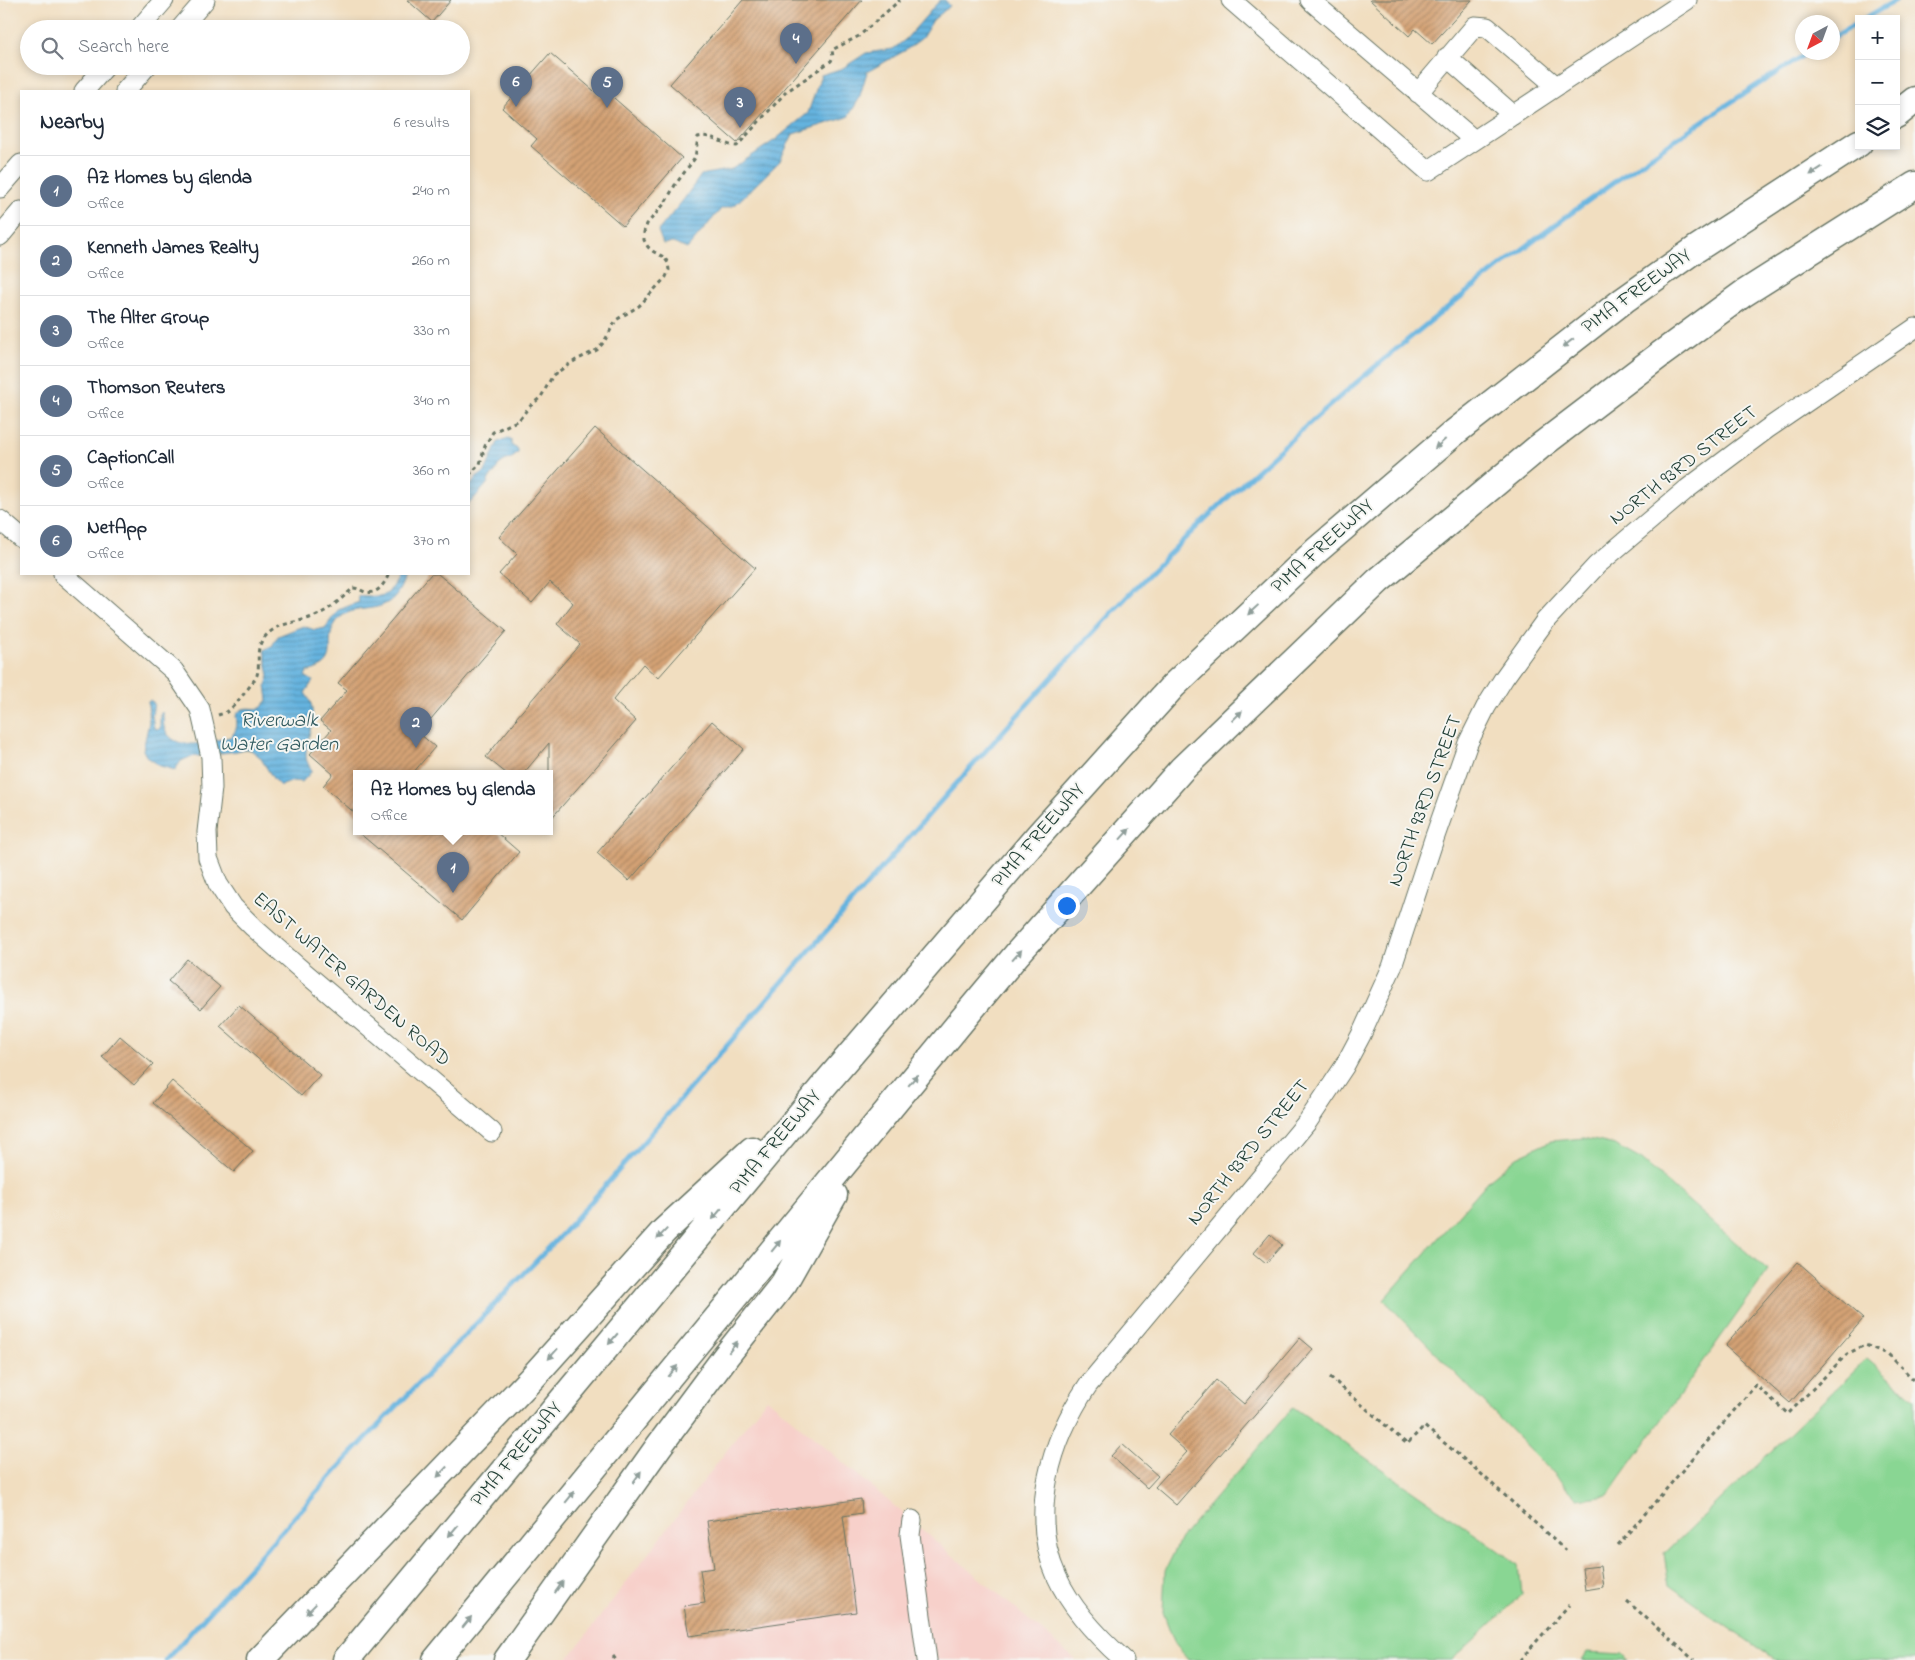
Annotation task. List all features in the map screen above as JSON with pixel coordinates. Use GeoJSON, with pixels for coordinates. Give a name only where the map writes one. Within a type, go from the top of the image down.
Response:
{"type":"FeatureCollection","features":[{"type":"Feature","properties":{"kind":"highway"},"geometry":{"type":"LineString","coordinates":[[1900,111],[1915,100]]}},
{"type":"Feature","properties":{"kind":"highway"},"geometry":{"type":"LineString","coordinates":[[1900,119],[1915,110]]}},
{"type":"Feature","properties":{"kind":"highway","name":"PIMA FREEWAY"},"geometry":{"type":"LineString","coordinates":[[346,1660],[827,1082],[1039,835],[1173,686],[1316,551],[1454,432],[1624,300],[1696,249],[1855,145]]}},
{"type":"Feature","properties":{"kind":"highway"},"geometry":{"type":"LineString","coordinates":[[436,1660],[1018,954],[1182,769],[1378,581],[1539,447],[1668,348],[1743,294],[1915,185]]}},
{"type":"Feature","properties":{"kind":"highway"},"geometry":{"type":"LineString","coordinates":[[260,1660],[532,1378],[664,1232],[827,1082]]}},
{"type":"Feature","properties":{"kind":"highway"},"geometry":{"type":"LineString","coordinates":[[507,1660],[659,1446],[726,1356],[784,1283],[842,1180],[882,1118]]}},
{"type":"Feature","properties":{"kind":"street"},"geometry":{"type":"LineString","coordinates":[[147,20],[164,0]]}},
{"type":"Feature","properties":{"kind":"street"},"geometry":{"type":"LineString","coordinates":[[188,20],[205,0]]}},
{"type":"Feature","properties":{"kind":"street"},"geometry":{"type":"LineString","coordinates":[[1231,0],[1428,171],[1687,0]]}},
{"type":"Feature","properties":{"kind":"street"},"geometry":{"type":"LineString","coordinates":[[1310,0],[1474,140]]}},
{"type":"Feature","properties":{"kind":"street"},"geometry":{"type":"LineString","coordinates":[[1418,93],[1475,26],[1487,27],[1556,86]]}},
{"type":"Feature","properties":{"kind":"street"},"geometry":{"type":"LineString","coordinates":[[1447,57],[1513,115]]}},
{"type":"Feature","properties":{"kind":"street"},"geometry":{"type":"LineString","coordinates":[[85,90],[98,75]]}},
{"type":"Feature","properties":{"kind":"street"},"geometry":{"type":"LineString","coordinates":[[127,90],[139,75]]}},
{"type":"Feature","properties":{"kind":"street"},"geometry":{"type":"LineString","coordinates":[[0,188],[20,165]]}},
{"type":"Feature","properties":{"kind":"street"},"geometry":{"type":"LineString","coordinates":[[0,236],[20,212]]}},
{"type":"Feature","properties":{"kind":"street","name":"NORTH 93RD STREET"},"geometry":{"type":"LineString","coordinates":[[1124,1660],[1094,1632],[1069,1598],[1057,1577],[1049,1556],[1044,1504],[1049,1471],[1056,1446],[1065,1424],[1088,1385],[1308,1121],[1344,1067],[1361,1036],[1392,967],[1468,743],[1486,706],[1545,621],[1597,565],[1687,489],[1768,429],[1915,328]]}},
{"type":"Feature","properties":{"kind":"street"},"geometry":{"type":"LineString","coordinates":[[0,520],[20,537]]}},
{"type":"Feature","properties":{"kind":"street","name":"EAST WATER GARDEN ROAD"},"geometry":{"type":"LineString","coordinates":[[64,575],[174,671],[200,709],[211,768],[212,788],[206,832],[208,858],[218,884],[233,907],[297,966],[492,1132]]}},
{"type":"Feature","properties":{"kind":"street"},"geometry":{"type":"LineString","coordinates":[[912,1520],[910,1535],[927,1660]]}},
{"type":"Feature","properties":{"kind":"path"},"geometry":{"type":"LineString","coordinates":[[470,474],[480,464],[485,446],[493,432],[519,420],[529,407],[541,397],[554,375],[576,360],[597,350],[604,342],[616,320],[639,306],[666,277],[669,270],[668,263],[664,257],[648,247],[644,240],[644,232],[647,224],[665,203],[675,185],[695,158],[698,137],[707,136],[731,146],[737,146],[786,92],[831,61],[833,57],[832,50],[859,36],[900,0]]}},
{"type":"Feature","properties":{"kind":"path"},"geometry":{"type":"LineString","coordinates":[[204,725],[229,711],[250,687],[257,676],[257,653],[260,643],[274,629],[290,622],[317,616],[353,588],[374,592],[384,584],[388,575]]}},
{"type":"Feature","properties":{"kind":"path"},"geometry":{"type":"LineString","coordinates":[[1618,1544],[1756,1385],[1788,1414],[1847,1354],[1866,1345],[1888,1354],[1915,1381]]}},
{"type":"Feature","properties":{"kind":"path"},"geometry":{"type":"LineString","coordinates":[[1330,1377],[1407,1444],[1424,1426],[1478,1470],[1566,1551]]}},
{"type":"Feature","properties":{"kind":"path"},"geometry":{"type":"LineString","coordinates":[[1627,1601],[1694,1660]]}},
{"type":"Feature","properties":{"kind":"path"},"geometry":{"type":"LineString","coordinates":[[1520,1660],[1569,1605]]}},
{"type":"Feature","properties":{"kind":"path"},"geometry":{"type":"LineString","coordinates":[[613,1656],[616,1660]]}},
{"type":"Feature","properties":{"kind":"shaded area"},"geometry":{"type":"Polygon","coordinates":[[[767,1398],[1076,1660],[567,1660],[767,1398]]]}},
{"type":"Feature","properties":{"kind":"green space"},"geometry":{"type":"Polygon","coordinates":[[[1584,1138],[1615,1145],[1642,1160],[1768,1271],[1608,1495],[1578,1499],[1384,1300],[1489,1180],[1517,1157],[1551,1141],[1584,1138]]]}},
{"type":"Feature","properties":{"kind":"green space"},"geometry":{"type":"Polygon","coordinates":[[[1867,1359],[1915,1399],[1915,1660],[1775,1660],[1669,1585],[1664,1554],[1867,1359]]]}},
{"type":"Feature","properties":{"kind":"green space"},"geometry":{"type":"Polygon","coordinates":[[[1293,1407],[1519,1565],[1522,1595],[1452,1660],[1188,1660],[1175,1644],[1163,1612],[1165,1571],[1181,1538],[1293,1407]]]}},
{"type":"Feature","properties":{"kind":"green space"},"geometry":{"type":"Polygon","coordinates":[[[1587,1652],[1622,1654],[1627,1660],[1582,1660],[1587,1652]]]}},
{"type":"Feature","properties":{"kind":"water"},"geometry":{"type":"Polygon","coordinates":[[[940,0],[945,0],[950,6],[933,20],[922,38],[906,50],[867,72],[859,99],[848,117],[793,134],[780,161],[735,205],[721,209],[687,249],[673,243],[663,244],[658,231],[701,175],[732,169],[775,140],[808,113],[821,75],[843,68],[866,53],[893,49],[906,39],[940,0]]]}},
{"type":"Feature","properties":{"kind":"water"},"geometry":{"type":"Polygon","coordinates":[[[508,438],[511,440],[512,446],[518,449],[518,453],[498,466],[487,484],[470,503],[470,487],[476,478],[485,472],[498,442],[508,438]]]}},
{"type":"Feature","properties":{"kind":"water","name":"Riverwalk Water Garden"},"geometry":{"type":"Polygon","coordinates":[[[399,575],[406,575],[399,590],[387,603],[374,608],[353,611],[340,618],[332,632],[329,659],[325,664],[307,672],[305,676],[313,681],[305,693],[310,700],[312,708],[312,724],[306,756],[312,771],[302,782],[293,781],[281,787],[274,780],[260,757],[251,750],[245,749],[190,757],[181,761],[175,770],[160,766],[146,756],[143,750],[149,722],[148,702],[150,700],[154,703],[152,715],[154,728],[158,730],[160,728],[160,714],[162,712],[164,727],[169,736],[176,741],[184,744],[193,744],[230,737],[236,730],[236,716],[238,712],[244,709],[261,708],[268,700],[266,685],[269,676],[264,650],[272,646],[278,636],[303,626],[315,630],[325,628],[338,610],[359,602],[358,596],[379,596],[388,593],[399,575]]]}},
{"type":"Feature","properties":{"kind":"building"},"geometry":{"type":"Polygon","coordinates":[[[407,0],[451,0],[434,20],[430,20],[407,0]]]}},
{"type":"Feature","properties":{"kind":"building"},"geometry":{"type":"Polygon","coordinates":[[[743,0],[862,0],[737,143],[670,84],[743,0]]]}},
{"type":"Feature","properties":{"kind":"building"},"geometry":{"type":"Polygon","coordinates":[[[1370,0],[1472,0],[1432,44],[1415,29],[1409,36],[1370,0]]]}},
{"type":"Feature","properties":{"kind":"building"},"geometry":{"type":"Polygon","coordinates":[[[550,53],[601,97],[606,91],[682,158],[623,226],[531,146],[537,139],[502,108],[550,53]]]}},
{"type":"Feature","properties":{"kind":"building"},"geometry":{"type":"Polygon","coordinates":[[[595,428],[755,568],[658,678],[643,664],[613,700],[636,721],[553,816],[553,770],[549,770],[549,743],[526,770],[502,770],[486,757],[516,718],[580,644],[557,624],[573,603],[550,582],[532,603],[499,574],[517,554],[499,537],[595,428]]]}},
{"type":"Feature","properties":{"kind":"building"},"geometry":{"type":"Polygon","coordinates":[[[430,575],[439,575],[506,631],[419,733],[435,747],[415,770],[353,770],[353,812],[323,786],[333,774],[310,754],[331,730],[320,721],[347,690],[338,683],[430,575]]]}},
{"type":"Feature","properties":{"kind":"building"},"geometry":{"type":"Polygon","coordinates":[[[712,721],[744,749],[629,881],[597,853],[712,721]]]}},
{"type":"Feature","properties":{"kind":"building"},"geometry":{"type":"Polygon","coordinates":[[[362,835],[499,835],[519,852],[462,920],[362,835]]]}},
{"type":"Feature","properties":{"kind":"building"},"geometry":{"type":"Polygon","coordinates":[[[187,959],[220,987],[201,1009],[168,981],[187,959]]]}},
{"type":"Feature","properties":{"kind":"building"},"geometry":{"type":"Polygon","coordinates":[[[239,1005],[320,1075],[301,1096],[220,1026],[239,1005]]]}},
{"type":"Feature","properties":{"kind":"building"},"geometry":{"type":"Polygon","coordinates":[[[120,1036],[153,1064],[134,1085],[102,1057],[120,1036]]]}},
{"type":"Feature","properties":{"kind":"building"},"geometry":{"type":"Polygon","coordinates":[[[172,1081],[253,1151],[234,1172],[153,1103],[172,1081]]]}},
{"type":"Feature","properties":{"kind":"building"},"geometry":{"type":"Polygon","coordinates":[[[1270,1234],[1282,1245],[1266,1263],[1254,1253],[1270,1234]]]}},
{"type":"Feature","properties":{"kind":"building"},"geometry":{"type":"Polygon","coordinates":[[[1798,1262],[1863,1319],[1790,1403],[1725,1346],[1798,1262]]]}},
{"type":"Feature","properties":{"kind":"building"},"geometry":{"type":"Polygon","coordinates":[[[1300,1338],[1313,1349],[1176,1505],[1155,1487],[1187,1452],[1168,1435],[1216,1380],[1244,1404],[1300,1338]]]}},
{"type":"Feature","properties":{"kind":"building"},"geometry":{"type":"Polygon","coordinates":[[[1122,1444],[1158,1476],[1147,1488],[1111,1456],[1122,1444]]]}},
{"type":"Feature","properties":{"kind":"building"},"geometry":{"type":"Polygon","coordinates":[[[861,1499],[862,1513],[843,1516],[856,1612],[689,1636],[684,1606],[705,1603],[700,1570],[714,1568],[707,1521],[861,1499]]]}},
{"type":"Feature","properties":{"kind":"building"},"geometry":{"type":"Polygon","coordinates":[[[1600,1566],[1603,1587],[1585,1590],[1582,1568],[1600,1566]]]}},
{"type":"Feature","properties":{"kind":"waterway"},"geometry":{"type":"LineString","coordinates":[[1871,15],[1896,0]]}},
{"type":"Feature","properties":{"kind":"waterway"},"geometry":{"type":"LineString","coordinates":[[1840,33],[1855,24]]}},
{"type":"Feature","properties":{"kind":"waterway"},"geometry":{"type":"LineString","coordinates":[[166,1660],[352,1453],[563,1233],[1002,733],[1086,640],[1173,550],[1273,455],[1345,392],[1494,271],[1648,158],[1797,60]]}},
{"type":"Feature","properties":{"kind":"place","name":"Thomson Reuters"},"geometry":{"type":"Point","coordinates":[796,64]}},
{"type":"Feature","properties":{"kind":"place","name":"NetApp"},"geometry":{"type":"Point","coordinates":[516,107]}},
{"type":"Feature","properties":{"kind":"place","name":"CaptionCall"},"geometry":{"type":"Point","coordinates":[607,108]}},
{"type":"Feature","properties":{"kind":"place","name":"The Alter Group"},"geometry":{"type":"Point","coordinates":[740,128]}},
{"type":"Feature","properties":{"kind":"place","name":"Kenneth James Realty"},"geometry":{"type":"Point","coordinates":[416,748]}},
{"type":"Feature","properties":{"kind":"place","name":"AZ Homes by Glenda"},"geometry":{"type":"Point","coordinates":[453,893]}}]}
